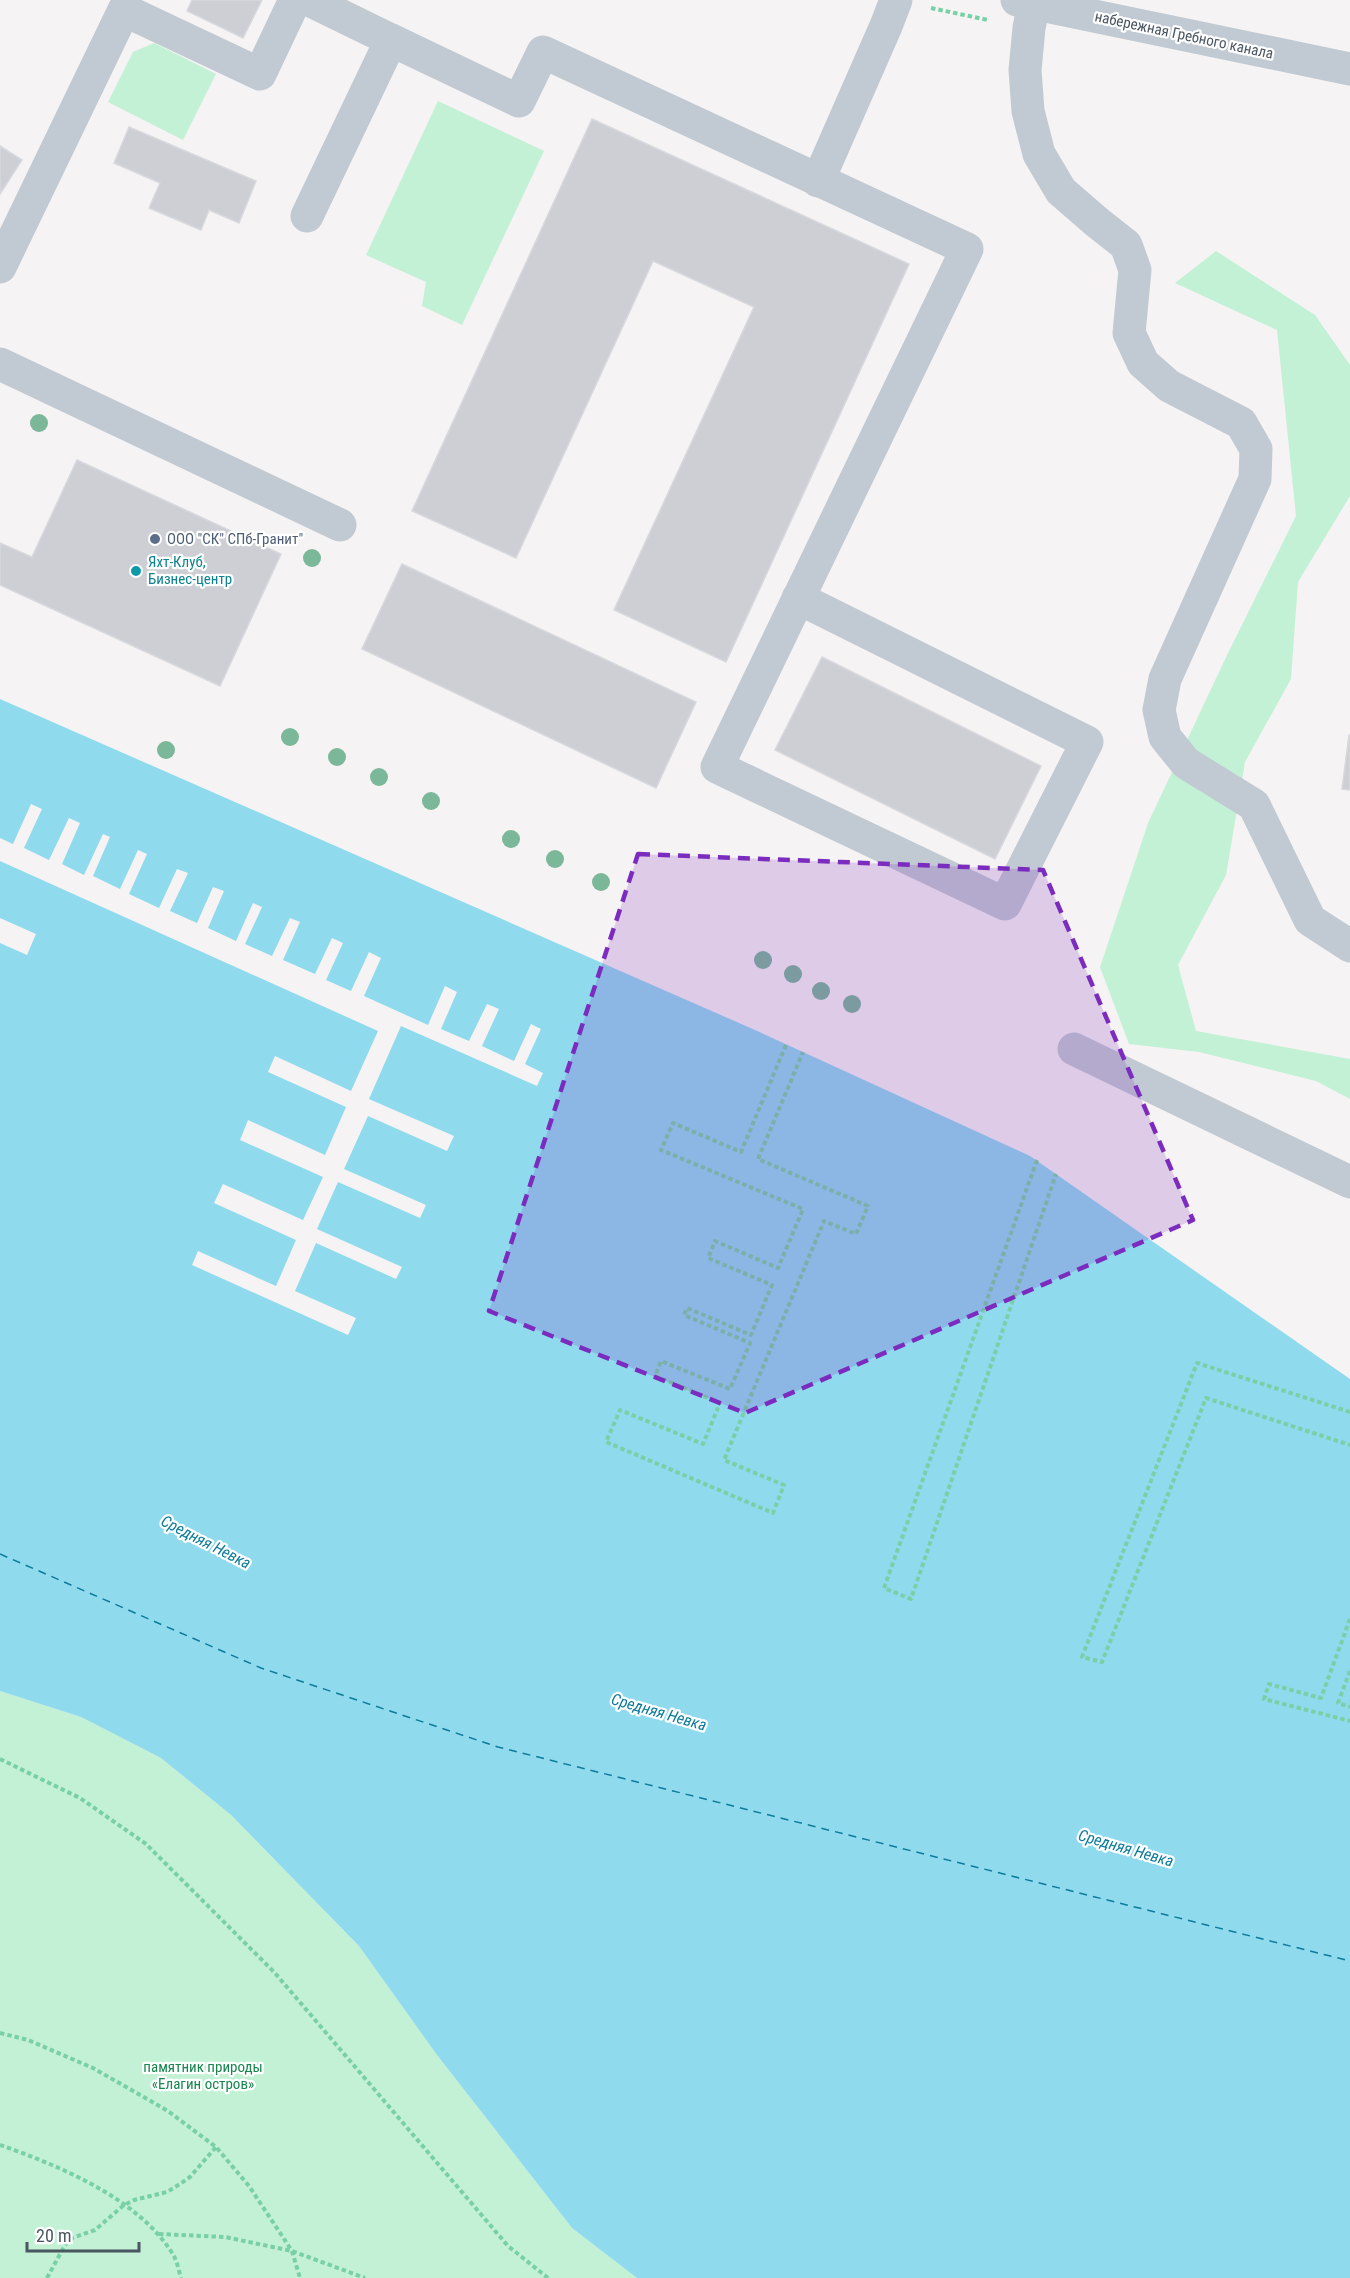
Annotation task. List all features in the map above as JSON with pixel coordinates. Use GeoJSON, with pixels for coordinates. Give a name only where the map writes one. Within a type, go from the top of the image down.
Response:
{"type":"FeatureCollection","features":[{"type":"Feature","properties":{"kind":"street"},"geometry":{"type":"LineString","coordinates":[[0,267],[124,10],[260,74],[295,0]]}},
{"type":"Feature","properties":{"kind":"street"},"geometry":{"type":"LineString","coordinates":[[309,0],[519,101],[543,52],[967,249],[798,598],[717,767],[1005,904],[1087,742],[798,598]]}},
{"type":"Feature","properties":{"kind":"street"},"geometry":{"type":"LineString","coordinates":[[818,181],[896,0]]}},
{"type":"Feature","properties":{"kind":"street"},"geometry":{"type":"LineString","coordinates":[[1026,2],[1029,28],[1025,70],[1028,111],[1039,154],[1061,191],[1126,244],[1135,270],[1129,333],[1143,363],[1168,386],[1241,423],[1256,449],[1255,479],[1165,680],[1159,710],[1165,737],[1186,764],[1254,805],[1310,921],[1350,946]]}},
{"type":"Feature","properties":{"kind":"street","name":"набережная Гребного канала"},"geometry":{"type":"LineString","coordinates":[[1026,2],[1350,69]]}},
{"type":"Feature","properties":{"kind":"street"},"geometry":{"type":"LineString","coordinates":[[306,216],[391,40]]}},
{"type":"Feature","properties":{"kind":"street"},"geometry":{"type":"LineString","coordinates":[[0,364],[340,525]]}},
{"type":"Feature","properties":{"kind":"street"},"geometry":{"type":"LineString","coordinates":[[1074,1049],[1350,1182]]}},
{"type":"Feature","properties":{"kind":"path"},"geometry":{"type":"LineString","coordinates":[[786,1045],[741,1152],[673,1123],[661,1150],[803,1209],[778,1268],[715,1241],[708,1258],[772,1285],[751,1335],[687,1308],[684,1315],[750,1343],[730,1389],[661,1361],[655,1376],[720,1403],[703,1444],[620,1410],[606,1442],[773,1513],[784,1485],[724,1460],[824,1221],[856,1234],[868,1206],[758,1159],[803,1052]]}},
{"type":"Feature","properties":{"kind":"path"},"geometry":{"type":"LineString","coordinates":[[1037,1160],[884,1588],[910,1599],[1056,1174]]}},
{"type":"Feature","properties":{"kind":"path"},"geometry":{"type":"LineString","coordinates":[[1350,1412],[1197,1363],[1082,1657],[1102,1662],[1206,1398],[1350,1446]]}},
{"type":"Feature","properties":{"kind":"path"},"geometry":{"type":"LineString","coordinates":[[1350,1619],[1321,1698],[1269,1684],[1263,1699],[1350,1721]]}},
{"type":"Feature","properties":{"kind":"path"},"geometry":{"type":"LineString","coordinates":[[1350,1671],[1338,1703],[1350,1707]]}},
{"type":"Feature","properties":{"kind":"path"},"geometry":{"type":"LineString","coordinates":[[0,1759],[80,1798],[146,1844],[275,1973],[508,2246],[548,2278]]}},
{"type":"Feature","properties":{"kind":"path"},"geometry":{"type":"LineString","coordinates":[[0,2033],[28,2040],[93,2068],[168,2111],[216,2147],[249,2186],[292,2251],[300,2278]]}},
{"type":"Feature","properties":{"kind":"path"},"geometry":{"type":"LineString","coordinates":[[0,2145],[24,2153],[91,2184],[134,2210],[158,2234],[175,2258],[181,2278]]}},
{"type":"Feature","properties":{"kind":"path"},"geometry":{"type":"LineString","coordinates":[[47,2278],[65,2244],[72,2238],[94,2230],[124,2205],[134,2200],[167,2192],[180,2184],[190,2177],[216,2147]]}},
{"type":"Feature","properties":{"kind":"path"},"geometry":{"type":"LineString","coordinates":[[158,2234],[225,2238],[292,2251],[364,2278]]}},
{"type":"Feature","properties":{"kind":"highlighted area"},"geometry":{"type":"Polygon","coordinates":[[[638,854],[1043,870],[1193,1220],[745,1413],[489,1311],[638,854]]]}},
{"type":"Feature","properties":{"kind":"green space"},"geometry":{"type":"Polygon","coordinates":[[[154,43],[216,74],[183,140],[108,102],[133,52],[154,43]]]}},
{"type":"Feature","properties":{"kind":"green space"},"geometry":{"type":"Polygon","coordinates":[[[438,101],[544,151],[462,325],[422,306],[426,282],[366,255],[438,101]]]}},
{"type":"Feature","properties":{"kind":"green space"},"geometry":{"type":"Polygon","coordinates":[[[1216,251],[1315,315],[1350,365],[1350,496],[1298,582],[1291,679],[1245,762],[1226,875],[1178,965],[1196,1031],[1350,1059],[1350,1099],[1316,1081],[1199,1052],[1129,1044],[1100,967],[1148,823],[1296,516],[1277,330],[1175,283],[1216,251]]]}},
{"type":"Feature","properties":{"kind":"green space","name":"памятник природы «Елагин остров»"},"geometry":{"type":"Polygon","coordinates":[[[0,1691],[81,1717],[161,1758],[231,1815],[359,1946],[437,2055],[572,2228],[637,2278],[0,2278],[0,1691]]]}},
{"type":"Feature","properties":{"kind":"water","name":"Средняя Невка"},"geometry":{"type":"Polygon","coordinates":[[[0,699],[755,1030],[1030,1156],[1350,1379],[1350,2278],[637,2278],[572,2228],[437,2055],[359,1946],[231,1815],[161,1758],[81,1717],[0,1691],[0,699]]]}},
{"type":"Feature","properties":{"kind":"pier"},"geometry":{"type":"Polygon","coordinates":[[[31,804],[42,809],[24,848],[49,860],[69,818],[80,823],[62,864],[84,875],[103,834],[110,837],[93,876],[120,889],[138,850],[147,854],[129,894],[159,908],[177,869],[188,873],[170,911],[197,923],[213,887],[224,891],[208,928],[236,941],[253,903],[262,907],[245,944],[272,956],[290,918],[300,922],[283,960],[315,974],[332,938],[343,943],[326,980],[351,991],[369,952],[381,958],[364,996],[428,1025],[445,986],[457,992],[441,1029],[469,1041],[487,1004],[499,1009],[482,1046],[514,1061],[531,1024],[541,1029],[525,1064],[543,1073],[537,1086],[401,1026],[369,1099],[454,1136],[447,1151],[368,1116],[344,1169],[426,1205],[420,1218],[338,1182],[317,1229],[402,1267],[396,1279],[316,1243],[295,1291],[356,1318],[348,1335],[192,1265],[198,1251],[276,1286],[296,1240],[214,1203],[223,1184],[303,1220],[323,1177],[240,1140],[248,1120],[325,1155],[346,1107],[268,1072],[275,1056],[351,1091],[378,1031],[0,861],[0,838],[13,844],[31,804]]]}},
{"type":"Feature","properties":{"kind":"pier"},"geometry":{"type":"Polygon","coordinates":[[[0,918],[36,934],[27,955],[0,943],[0,918]]]}},
{"type":"Feature","properties":{"kind":"building"},"geometry":{"type":"Polygon","coordinates":[[[192,0],[262,0],[243,38],[187,11],[192,0]]]}},
{"type":"Feature","properties":{"kind":"building"},"geometry":{"type":"Polygon","coordinates":[[[592,119],[909,264],[726,662],[614,610],[754,307],[653,261],[516,558],[412,511],[592,119]]]}},
{"type":"Feature","properties":{"kind":"building"},"geometry":{"type":"Polygon","coordinates":[[[129,127],[256,181],[239,223],[209,210],[201,230],[149,208],[160,183],[114,163],[129,127]]]}},
{"type":"Feature","properties":{"kind":"building"},"geometry":{"type":"Polygon","coordinates":[[[0,146],[22,160],[0,194],[0,146]]]}},
{"type":"Feature","properties":{"kind":"building","name":"Яхт-Клуб, Бизнес-центр"},"geometry":{"type":"Polygon","coordinates":[[[77,460],[281,554],[220,686],[0,585],[0,543],[32,557],[77,460]]]}},
{"type":"Feature","properties":{"kind":"building"},"geometry":{"type":"Polygon","coordinates":[[[402,564],[696,702],[656,788],[362,649],[402,564]]]}},
{"type":"Feature","properties":{"kind":"building"},"geometry":{"type":"Polygon","coordinates":[[[822,657],[1041,766],[995,859],[775,750],[822,657]]]}},
{"type":"Feature","properties":{"kind":"building"},"geometry":{"type":"Polygon","coordinates":[[[1350,735],[1350,790],[1342,789],[1350,735]]]}},
{"type":"Feature","properties":{"kind":"ferry route"},"geometry":{"type":"LineString","coordinates":[[0,1554],[261,1668],[498,1747],[1350,1961]]}},
{"type":"Feature","properties":{"kind":"place","name":"ООО \"СК\" СПб-Гранит\""},"geometry":{"type":"Point","coordinates":[155,539]}},
{"type":"Feature","properties":{"kind":"place","name":"Яхт-Клуб, Бизнес-центр"},"geometry":{"type":"Point","coordinates":[136,571]}}]}
